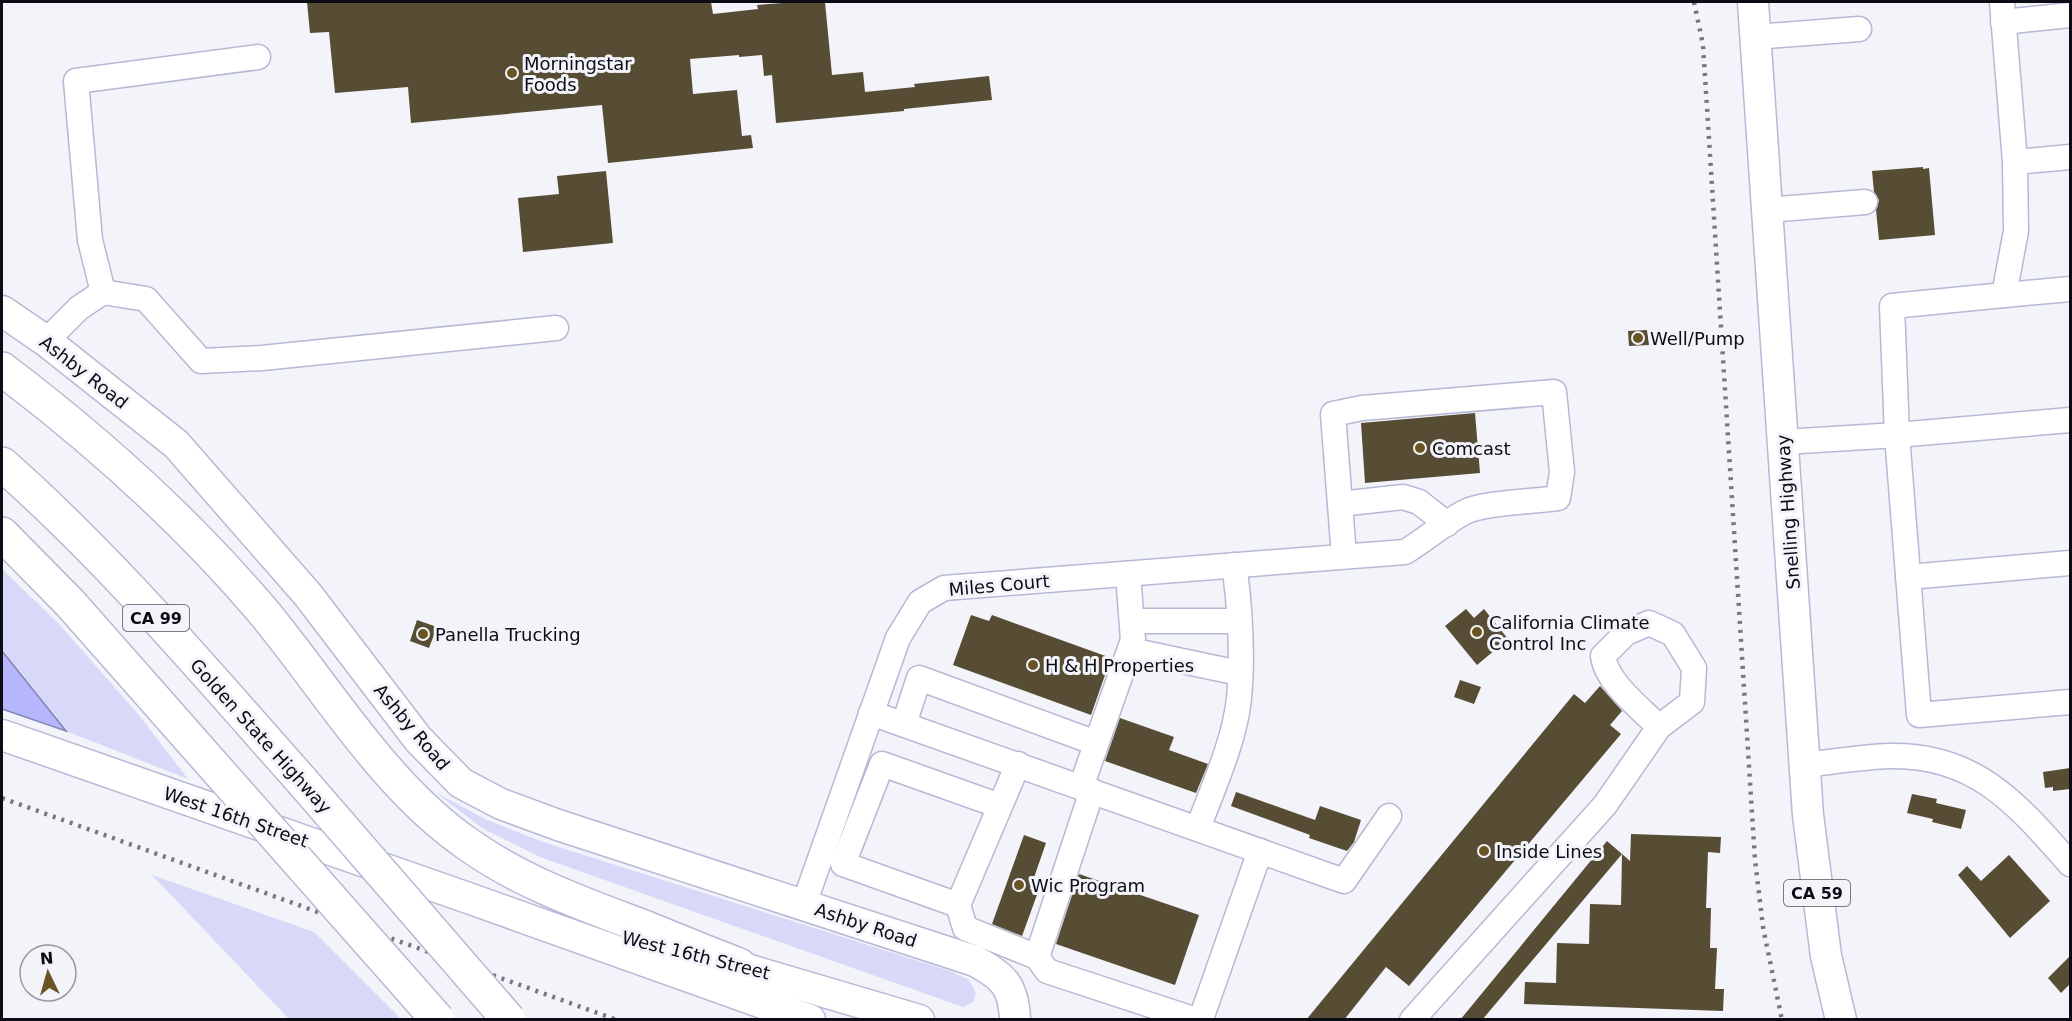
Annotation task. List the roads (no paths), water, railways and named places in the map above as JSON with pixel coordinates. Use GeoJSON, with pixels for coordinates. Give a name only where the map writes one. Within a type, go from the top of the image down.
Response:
{"type":"FeatureCollection","features":[{"type":"Feature","properties":{"kind":"highway"},"geometry":{"type":"LineString","coordinates":[[2,369],[100,446],[212,554],[261,610],[393,777],[428,813],[468,845],[513,874],[564,897],[739,965]]}},
{"type":"Feature","properties":{"kind":"highway","name":"Golden State Highway"},"geometry":{"type":"LineString","coordinates":[[2,464],[44,502],[130,589],[302,781],[509,1020]]}},
{"type":"Feature","properties":{"kind":"highway","name":"CA 99"},"geometry":{"type":"LineString","coordinates":[[2,534],[70,603],[438,1020]]}},
{"type":"Feature","properties":{"kind":"main road","name":"Snelling Highway"},"geometry":{"type":"LineString","coordinates":[[1753,2],[1784,442],[1803,765],[1826,956],[1841,1020]]}},
{"type":"Feature","properties":{"kind":"main road","name":"Ashby Road"},"geometry":{"type":"LineString","coordinates":[[2,311],[46,341],[176,444],[308,595],[418,740],[460,783],[501,804],[529,815],[975,961],[995,972],[1009,986],[1015,1003],[1016,1020]]}},
{"type":"Feature","properties":{"kind":"main road","name":"West 16th Street"},"geometry":{"type":"LineString","coordinates":[[2,735],[810,1020]]}},
{"type":"Feature","properties":{"kind":"main road","name":"West 16th Street"},"geometry":{"type":"LineString","coordinates":[[471,899],[739,965],[919,1020]]}},
{"type":"Feature","properties":{"kind":"street"},"geometry":{"type":"LineString","coordinates":[[2004,295],[2016,231],[2014,162],[2003,12],[2070,15]]}},
{"type":"Feature","properties":{"kind":"street"},"geometry":{"type":"LineString","coordinates":[[1755,37],[1859,29]]}},
{"type":"Feature","properties":{"kind":"street"},"geometry":{"type":"LineString","coordinates":[[104,292],[90,240],[76,81],[258,57]]}},
{"type":"Feature","properties":{"kind":"street"},"geometry":{"type":"LineString","coordinates":[[2014,162],[2070,157]]}},
{"type":"Feature","properties":{"kind":"street"},"geometry":{"type":"LineString","coordinates":[[1767,210],[1865,202]]}},
{"type":"Feature","properties":{"kind":"street"},"geometry":{"type":"LineString","coordinates":[[2070,290],[1892,306],[1897,435],[1919,715],[2070,702]]}},
{"type":"Feature","properties":{"kind":"street"},"geometry":{"type":"LineString","coordinates":[[46,341],[79,309],[104,292],[146,299],[201,361],[262,358],[555,328]]}},
{"type":"Feature","properties":{"kind":"street"},"geometry":{"type":"LineString","coordinates":[[1340,504],[1402,497],[1419,502],[1447,524],[1464,512],[1502,504],[1558,498],[1562,472],[1554,392],[1362,408],[1333,414],[1344,556]]}},
{"type":"Feature","properties":{"kind":"street"},"geometry":{"type":"LineString","coordinates":[[1784,442],[2070,420]]}},
{"type":"Feature","properties":{"kind":"street","name":"Miles Court"},"geometry":{"type":"LineString","coordinates":[[804,904],[898,638],[920,602],[944,588],[1405,552],[1447,524]]}},
{"type":"Feature","properties":{"kind":"street"},"geometry":{"type":"LineString","coordinates":[[1908,577],[2070,563]]}},
{"type":"Feature","properties":{"kind":"street"},"geometry":{"type":"LineString","coordinates":[[1198,828],[1230,736],[1239,698],[1238,590],[1234,565]]}},
{"type":"Feature","properties":{"kind":"street"},"geometry":{"type":"LineString","coordinates":[[1037,957],[1086,789],[1096,743],[1133,640],[1128,574]]}},
{"type":"Feature","properties":{"kind":"street"},"geometry":{"type":"LineString","coordinates":[[1132,621],[1239,621]]}},
{"type":"Feature","properties":{"kind":"street"},"geometry":{"type":"LineString","coordinates":[[1130,650],[1239,673]]}},
{"type":"Feature","properties":{"kind":"street"},"geometry":{"type":"LineString","coordinates":[[904,724],[919,678],[1096,743]]}},
{"type":"Feature","properties":{"kind":"street"},"geometry":{"type":"LineString","coordinates":[[871,713],[1344,881],[1389,816]]}},
{"type":"Feature","properties":{"kind":"street"},"geometry":{"type":"LineString","coordinates":[[1412,1020],[1605,805],[1659,727]]}},
{"type":"Feature","properties":{"kind":"street"},"geometry":{"type":"LineString","coordinates":[[1803,765],[1891,756],[1934,759],[1970,771],[2028,815],[2066,850]]}},
{"type":"Feature","properties":{"kind":"street"},"geometry":{"type":"LineString","coordinates":[[958,905],[843,864],[882,764],[1000,806]]}},
{"type":"Feature","properties":{"kind":"street"},"geometry":{"type":"LineString","coordinates":[[1018,764],[958,905],[965,928],[1037,957],[1047,971],[1193,1019],[1202,1016],[1260,851]]}},
{"type":"Feature","properties":{"kind":"water"},"geometry":{"type":"Polygon","coordinates":[[[2,651],[66,731],[2,709],[2,651]]]}},
{"type":"Feature","properties":{"kind":"railway"},"geometry":{"type":"LineString","coordinates":[[1694,2],[1703,45],[1755,860],[1763,927],[1782,1020]]}},
{"type":"Feature","properties":{"kind":"railway"},"geometry":{"type":"LineString","coordinates":[[2,798],[617,1020]]}},
{"type":"Feature","properties":{"kind":"place","name":"Morningstar Foods"},"geometry":{"type":"Point","coordinates":[512,73]}},
{"type":"Feature","properties":{"kind":"place","name":"Well/Pump"},"geometry":{"type":"Point","coordinates":[1638,338]}},
{"type":"Feature","properties":{"kind":"place","name":"Comcast"},"geometry":{"type":"Point","coordinates":[1420,448]}},
{"type":"Feature","properties":{"kind":"place","name":"California Climate Control Inc"},"geometry":{"type":"Point","coordinates":[1477,632]}},
{"type":"Feature","properties":{"kind":"place","name":"Panella Trucking"},"geometry":{"type":"Point","coordinates":[423,634]}},
{"type":"Feature","properties":{"kind":"place","name":"H & H Properties"},"geometry":{"type":"Point","coordinates":[1033,665]}},
{"type":"Feature","properties":{"kind":"place","name":"Inside Lines"},"geometry":{"type":"Point","coordinates":[1484,851]}},
{"type":"Feature","properties":{"kind":"place","name":"Wic Program"},"geometry":{"type":"Point","coordinates":[1019,885]}}]}
